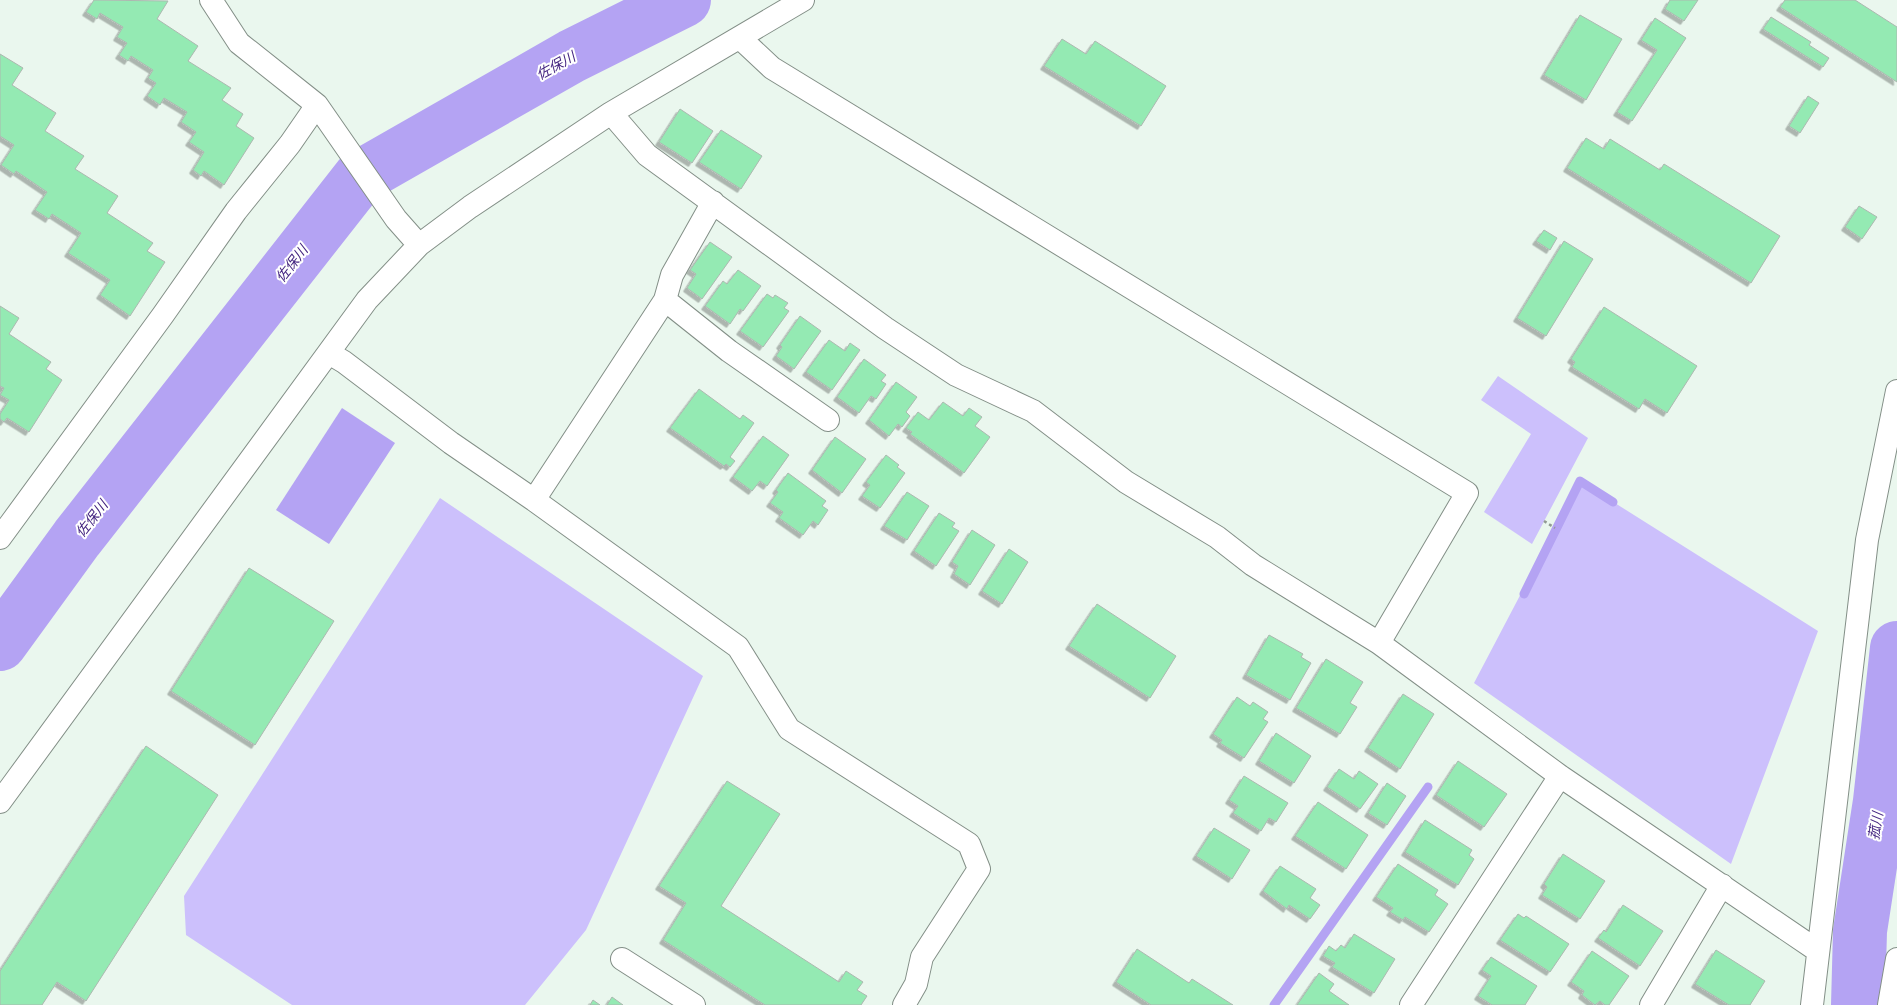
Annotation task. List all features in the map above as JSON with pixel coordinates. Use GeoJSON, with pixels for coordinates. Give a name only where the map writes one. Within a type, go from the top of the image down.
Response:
{"type":"FeatureCollection","features":[{"type":"Feature","properties":{"kind":"street"},"geometry":{"type":"LineString","coordinates":[[211,0],[239,43],[323,113],[396,219],[418,245]]}},
{"type":"Feature","properties":{"kind":"street"},"geometry":{"type":"LineString","coordinates":[[0,802],[367,300],[418,245],[470,207],[611,113],[802,0]]}},
{"type":"Feature","properties":{"kind":"street"},"geometry":{"type":"LineString","coordinates":[[740,38],[772,68],[1467,493],[1379,643]]}},
{"type":"Feature","properties":{"kind":"street"},"geometry":{"type":"LineString","coordinates":[[0,538],[163,315],[236,211],[290,144],[323,113]]}},
{"type":"Feature","properties":{"kind":"street"},"geometry":{"type":"LineString","coordinates":[[611,113],[647,155],[885,328],[956,375],[1033,410],[1126,482],[1217,537],[1253,565],[1379,643],[1560,776],[1818,951]]}},
{"type":"Feature","properties":{"kind":"street"},"geometry":{"type":"LineString","coordinates":[[534,500],[665,300],[672,275],[713,202]]}},
{"type":"Feature","properties":{"kind":"street"},"geometry":{"type":"LineString","coordinates":[[665,300],[730,351],[828,420]]}},
{"type":"Feature","properties":{"kind":"street"},"geometry":{"type":"LineString","coordinates":[[329,353],[344,362],[451,443],[534,500],[738,647],[789,729],[968,844],[979,869],[922,957],[916,984],[904,1005]]}},
{"type":"Feature","properties":{"kind":"street"},"geometry":{"type":"LineString","coordinates":[[1812,1005],[1866,540],[1897,391]]}},
{"type":"Feature","properties":{"kind":"street"},"geometry":{"type":"LineString","coordinates":[[1411,1005],[1560,776]]}},
{"type":"Feature","properties":{"kind":"street"},"geometry":{"type":"LineString","coordinates":[[1657,1003],[1722,885]]}},
{"type":"Feature","properties":{"kind":"street"},"geometry":{"type":"LineString","coordinates":[[622,959],[694,1005]]}},
{"type":"Feature","properties":{"kind":"street"},"geometry":{"type":"LineString","coordinates":[[1888,1005],[1897,959]]}},
{"type":"Feature","properties":{"kind":"path"},"geometry":{"type":"LineString","coordinates":[[1544,521],[1555,528]]}},
{"type":"Feature","properties":{"kind":"shaded area"},"geometry":{"type":"Polygon","coordinates":[[[1498,376],[1588,438],[1532,544],[1484,512],[1531,434],[1481,400],[1498,376]]]}},
{"type":"Feature","properties":{"kind":"shaded area"},"geometry":{"type":"Polygon","coordinates":[[[342,408],[395,443],[329,544],[276,510],[342,408]]]}},
{"type":"Feature","properties":{"kind":"shaded area"},"geometry":{"type":"Polygon","coordinates":[[[1580,481],[1818,631],[1731,864],[1474,683],[1580,481]]]}},
{"type":"Feature","properties":{"kind":"shaded area"},"geometry":{"type":"Polygon","coordinates":[[[440,498],[703,676],[586,930],[525,1005],[292,1005],[186,935],[184,896],[440,498]]]}},
{"type":"Feature","properties":{"kind":"building"},"geometry":{"type":"Polygon","coordinates":[[[94,0],[168,1],[157,19],[198,46],[188,61],[231,88],[222,100],[243,114],[236,126],[254,138],[224,185],[204,171],[201,176],[193,170],[204,152],[189,142],[196,132],[181,122],[187,112],[164,98],[160,105],[147,96],[156,83],[148,78],[153,70],[131,56],[128,61],[119,55],[127,43],[117,37],[123,27],[100,13],[97,19],[86,12],[94,0]]]}},
{"type":"Feature","properties":{"kind":"building"},"geometry":{"type":"Polygon","coordinates":[[[1670,0],[1698,0],[1684,21],[1665,9],[1670,0]]]}},
{"type":"Feature","properties":{"kind":"building"},"geometry":{"type":"Polygon","coordinates":[[[1785,0],[1855,0],[1897,27],[1897,82],[1780,7],[1785,0]]]}},
{"type":"Feature","properties":{"kind":"building"},"geometry":{"type":"Polygon","coordinates":[[[1580,15],[1622,39],[1586,100],[1544,75],[1580,15]]]}},
{"type":"Feature","properties":{"kind":"building"},"geometry":{"type":"Polygon","coordinates":[[[1771,17],[1811,42],[1809,45],[1829,58],[1823,67],[1763,29],[1771,17]]]}},
{"type":"Feature","properties":{"kind":"building"},"geometry":{"type":"Polygon","coordinates":[[[1655,18],[1686,38],[1632,121],[1617,112],[1657,50],[1641,40],[1655,18]]]}},
{"type":"Feature","properties":{"kind":"building"},"geometry":{"type":"Polygon","coordinates":[[[1062,39],[1086,54],[1095,41],[1166,86],[1141,126],[1044,66],[1062,39]]]}},
{"type":"Feature","properties":{"kind":"building"},"geometry":{"type":"Polygon","coordinates":[[[0,54],[23,68],[12,85],[56,113],[45,131],[84,156],[75,169],[118,196],[107,213],[153,243],[147,251],[165,262],[130,316],[100,295],[110,280],[68,253],[81,233],[52,214],[49,219],[35,210],[47,192],[16,171],[14,174],[1,165],[14,145],[0,136],[0,54]]]}},
{"type":"Feature","properties":{"kind":"building"},"geometry":{"type":"Polygon","coordinates":[[[1808,96],[1819,103],[1800,133],[1789,126],[1808,96]]]}},
{"type":"Feature","properties":{"kind":"building"},"geometry":{"type":"Polygon","coordinates":[[[680,109],[713,131],[692,163],[659,142],[680,109]]]}},
{"type":"Feature","properties":{"kind":"building"},"geometry":{"type":"Polygon","coordinates":[[[721,130],[762,156],[741,189],[699,162],[721,130]]]}},
{"type":"Feature","properties":{"kind":"building"},"geometry":{"type":"Polygon","coordinates":[[[1586,138],[1604,149],[1610,139],[1660,170],[1664,164],[1780,236],[1751,283],[1567,168],[1586,138]]]}},
{"type":"Feature","properties":{"kind":"building"},"geometry":{"type":"Polygon","coordinates":[[[1859,206],[1877,217],[1862,239],[1845,227],[1859,206]]]}},
{"type":"Feature","properties":{"kind":"building"},"geometry":{"type":"Polygon","coordinates":[[[1544,230],[1557,238],[1550,250],[1536,241],[1544,230]]]}},
{"type":"Feature","properties":{"kind":"building"},"geometry":{"type":"Polygon","coordinates":[[[1564,241],[1593,259],[1546,336],[1517,318],[1564,241]]]}},
{"type":"Feature","properties":{"kind":"building"},"geometry":{"type":"Polygon","coordinates":[[[710,242],[732,257],[702,299],[687,288],[696,274],[690,270],[710,242]]]}},
{"type":"Feature","properties":{"kind":"building"},"geometry":{"type":"Polygon","coordinates":[[[738,270],[761,286],[743,311],[740,309],[730,324],[705,306],[723,281],[727,284],[738,270]]]}},
{"type":"Feature","properties":{"kind":"building"},"geometry":{"type":"Polygon","coordinates":[[[767,294],[773,298],[775,295],[788,303],[784,308],[789,311],[763,347],[740,331],[767,294]]]}},
{"type":"Feature","properties":{"kind":"building"},"geometry":{"type":"Polygon","coordinates":[[[0,306],[19,318],[9,334],[51,362],[46,369],[62,380],[29,432],[7,418],[4,422],[0,419],[0,414],[9,400],[0,395],[4,388],[0,386],[0,306]]]}},
{"type":"Feature","properties":{"kind":"building"},"geometry":{"type":"Polygon","coordinates":[[[1604,307],[1697,366],[1667,413],[1645,399],[1639,409],[1572,367],[1575,362],[1571,359],[1604,307]]]}},
{"type":"Feature","properties":{"kind":"building"},"geometry":{"type":"Polygon","coordinates":[[[800,316],[821,331],[794,369],[776,356],[782,347],[780,345],[800,316]]]}},
{"type":"Feature","properties":{"kind":"building"},"geometry":{"type":"Polygon","coordinates":[[[829,340],[845,351],[850,343],[860,350],[832,390],[806,372],[829,340]]]}},
{"type":"Feature","properties":{"kind":"building"},"geometry":{"type":"Polygon","coordinates":[[[864,359],[886,375],[881,381],[886,384],[876,399],[871,396],[859,413],[837,397],[864,359]]]}},
{"type":"Feature","properties":{"kind":"building"},"geometry":{"type":"Polygon","coordinates":[[[896,382],[917,397],[906,412],[910,416],[902,427],[898,424],[889,436],[869,420],[896,382]]]}},
{"type":"Feature","properties":{"kind":"building"},"geometry":{"type":"Polygon","coordinates":[[[699,389],[740,419],[743,415],[754,423],[730,457],[735,461],[730,467],[726,464],[724,466],[670,428],[699,389]]]}},
{"type":"Feature","properties":{"kind":"building"},"geometry":{"type":"Polygon","coordinates":[[[943,402],[963,416],[969,408],[982,417],[975,426],[990,437],[964,473],[910,434],[912,432],[906,428],[918,412],[929,420],[943,402]]]}},
{"type":"Feature","properties":{"kind":"building"},"geometry":{"type":"Polygon","coordinates":[[[763,436],[789,455],[767,486],[760,481],[752,491],[733,477],[763,436]]]}},
{"type":"Feature","properties":{"kind":"building"},"geometry":{"type":"Polygon","coordinates":[[[835,437],[866,459],[842,493],[812,470],[835,437]]]}},
{"type":"Feature","properties":{"kind":"building"},"geometry":{"type":"Polygon","coordinates":[[[886,455],[899,465],[897,467],[905,473],[880,508],[862,496],[870,485],[866,482],[886,455]]]}},
{"type":"Feature","properties":{"kind":"building"},"geometry":{"type":"Polygon","coordinates":[[[788,473],[826,501],[822,506],[828,510],[818,525],[813,521],[803,535],[779,518],[783,512],[770,503],[778,492],[776,490],[788,473]]]}},
{"type":"Feature","properties":{"kind":"building"},"geometry":{"type":"Polygon","coordinates":[[[907,492],[929,506],[907,540],[884,526],[907,492]]]}},
{"type":"Feature","properties":{"kind":"building"},"geometry":{"type":"Polygon","coordinates":[[[939,513],[955,523],[952,527],[959,531],[936,566],[914,551],[939,513]]]}},
{"type":"Feature","properties":{"kind":"building"},"geometry":{"type":"Polygon","coordinates":[[[972,530],[995,545],[970,585],[954,574],[958,566],[952,562],[972,530]]]}},
{"type":"Feature","properties":{"kind":"building"},"geometry":{"type":"Polygon","coordinates":[[[1009,549],[1028,562],[1002,604],[982,591],[1009,549]]]}},
{"type":"Feature","properties":{"kind":"building"},"geometry":{"type":"Polygon","coordinates":[[[249,568],[334,621],[255,745],[171,691],[249,568]]]}},
{"type":"Feature","properties":{"kind":"building"},"geometry":{"type":"Polygon","coordinates":[[[1097,604],[1176,656],[1150,698],[1069,646],[1097,604]]]}},
{"type":"Feature","properties":{"kind":"building"},"geometry":{"type":"Polygon","coordinates":[[[1269,635],[1303,654],[1301,657],[1311,663],[1290,700],[1246,675],[1269,635]]]}},
{"type":"Feature","properties":{"kind":"building"},"geometry":{"type":"Polygon","coordinates":[[[1326,659],[1363,682],[1350,703],[1357,707],[1340,734],[1296,708],[1326,659]]]}},
{"type":"Feature","properties":{"kind":"building"},"geometry":{"type":"Polygon","coordinates":[[[1403,694],[1434,714],[1400,769],[1368,748],[1403,694]]]}},
{"type":"Feature","properties":{"kind":"building"},"geometry":{"type":"Polygon","coordinates":[[[1237,697],[1250,706],[1253,702],[1268,712],[1263,719],[1268,722],[1244,758],[1220,743],[1222,740],[1213,734],[1237,697]]]}},
{"type":"Feature","properties":{"kind":"building"},"geometry":{"type":"Polygon","coordinates":[[[1276,733],[1311,756],[1294,783],[1259,761],[1276,733]]]}},
{"type":"Feature","properties":{"kind":"building"},"geometry":{"type":"Polygon","coordinates":[[[146,746],[218,795],[86,1001],[57,982],[42,1005],[0,1005],[0,971],[146,746]]]}},
{"type":"Feature","properties":{"kind":"building"},"geometry":{"type":"Polygon","coordinates":[[[1458,761],[1507,794],[1484,827],[1436,795],[1458,761]]]}},
{"type":"Feature","properties":{"kind":"building"},"geometry":{"type":"Polygon","coordinates":[[[1339,769],[1354,779],[1359,771],[1378,784],[1360,809],[1327,787],[1339,769]]]}},
{"type":"Feature","properties":{"kind":"building"},"geometry":{"type":"Polygon","coordinates":[[[1244,776],[1288,803],[1276,822],[1269,818],[1261,831],[1233,813],[1238,806],[1229,800],[1244,776]]]}},
{"type":"Feature","properties":{"kind":"building"},"geometry":{"type":"Polygon","coordinates":[[[727,781],[780,814],[721,906],[839,982],[846,971],[863,982],[857,990],[867,996],[861,1005],[765,1005],[663,940],[686,903],[659,886],[727,781]]]}},
{"type":"Feature","properties":{"kind":"building"},"geometry":{"type":"Polygon","coordinates":[[[1387,783],[1406,796],[1387,825],[1368,813],[1387,783]]]}},
{"type":"Feature","properties":{"kind":"building"},"geometry":{"type":"Polygon","coordinates":[[[1318,802],[1368,835],[1346,869],[1295,836],[1318,802]]]}},
{"type":"Feature","properties":{"kind":"building"},"geometry":{"type":"Polygon","coordinates":[[[1425,820],[1472,850],[1469,855],[1474,859],[1458,885],[1405,852],[1425,820]]]}},
{"type":"Feature","properties":{"kind":"building"},"geometry":{"type":"Polygon","coordinates":[[[1214,828],[1250,850],[1232,879],[1196,856],[1214,828]]]}},
{"type":"Feature","properties":{"kind":"building"},"geometry":{"type":"Polygon","coordinates":[[[1563,854],[1605,881],[1580,919],[1542,895],[1547,887],[1544,884],[1563,854]]]}},
{"type":"Feature","properties":{"kind":"building"},"geometry":{"type":"Polygon","coordinates":[[[1398,864],[1438,890],[1435,895],[1448,904],[1429,932],[1405,917],[1403,920],[1390,912],[1393,908],[1376,897],[1398,864]]]}},
{"type":"Feature","properties":{"kind":"building"},"geometry":{"type":"Polygon","coordinates":[[[1280,866],[1316,889],[1310,898],[1320,905],[1310,919],[1289,905],[1287,909],[1263,891],[1280,866]]]}},
{"type":"Feature","properties":{"kind":"building"},"geometry":{"type":"Polygon","coordinates":[[[1623,905],[1663,931],[1640,966],[1598,938],[1604,930],[1606,932],[1623,905]]]}},
{"type":"Feature","properties":{"kind":"building"},"geometry":{"type":"Polygon","coordinates":[[[1518,914],[1524,918],[1526,916],[1569,944],[1550,972],[1500,940],[1518,914]]]}},
{"type":"Feature","properties":{"kind":"building"},"geometry":{"type":"Polygon","coordinates":[[[1354,934],[1395,959],[1374,993],[1332,967],[1335,963],[1323,956],[1329,946],[1336,951],[1341,945],[1345,948],[1354,934]]]}},
{"type":"Feature","properties":{"kind":"building"},"geometry":{"type":"Polygon","coordinates":[[[1137,949],[1189,983],[1192,979],[1233,1005],[1151,1005],[1116,982],[1137,949]]]}},
{"type":"Feature","properties":{"kind":"building"},"geometry":{"type":"Polygon","coordinates":[[[1716,950],[1765,981],[1750,1005],[1729,1005],[1695,984],[1716,950]]]}},
{"type":"Feature","properties":{"kind":"building"},"geometry":{"type":"Polygon","coordinates":[[[1592,951],[1629,976],[1609,1005],[1605,1005],[1600,1001],[1595,1005],[1582,995],[1584,991],[1571,982],[1592,951]]]}},
{"type":"Feature","properties":{"kind":"building"},"geometry":{"type":"Polygon","coordinates":[[[1491,957],[1537,986],[1525,1005],[1492,1005],[1478,996],[1491,976],[1482,970],[1491,957]]]}},
{"type":"Feature","properties":{"kind":"building"},"geometry":{"type":"Polygon","coordinates":[[[1319,973],[1334,984],[1329,991],[1349,1005],[1297,1005],[1319,973]]]}},
{"type":"Feature","properties":{"kind":"building"},"geometry":{"type":"Polygon","coordinates":[[[612,997],[623,1005],[607,1005],[612,997]]]}},
{"type":"Feature","properties":{"kind":"building"},"geometry":{"type":"Polygon","coordinates":[[[593,1000],[600,1005],[590,1005],[593,1000]]]}},
{"type":"Feature","properties":{"kind":"waterway","name":"佐保川"},"geometry":{"type":"LineString","coordinates":[[0,644],[77,538],[360,177],[572,56],[684,0]]}},
{"type":"Feature","properties":{"kind":"waterway"},"geometry":{"type":"LineString","coordinates":[[1524,594],[1580,481],[1613,502]]}},
{"type":"Feature","properties":{"kind":"waterway","name":"菰川"},"geometry":{"type":"LineString","coordinates":[[1858,1005],[1860,931],[1880,801],[1897,648]]}},
{"type":"Feature","properties":{"kind":"waterway"},"geometry":{"type":"LineString","coordinates":[[1274,1005],[1428,787]]}}]}
